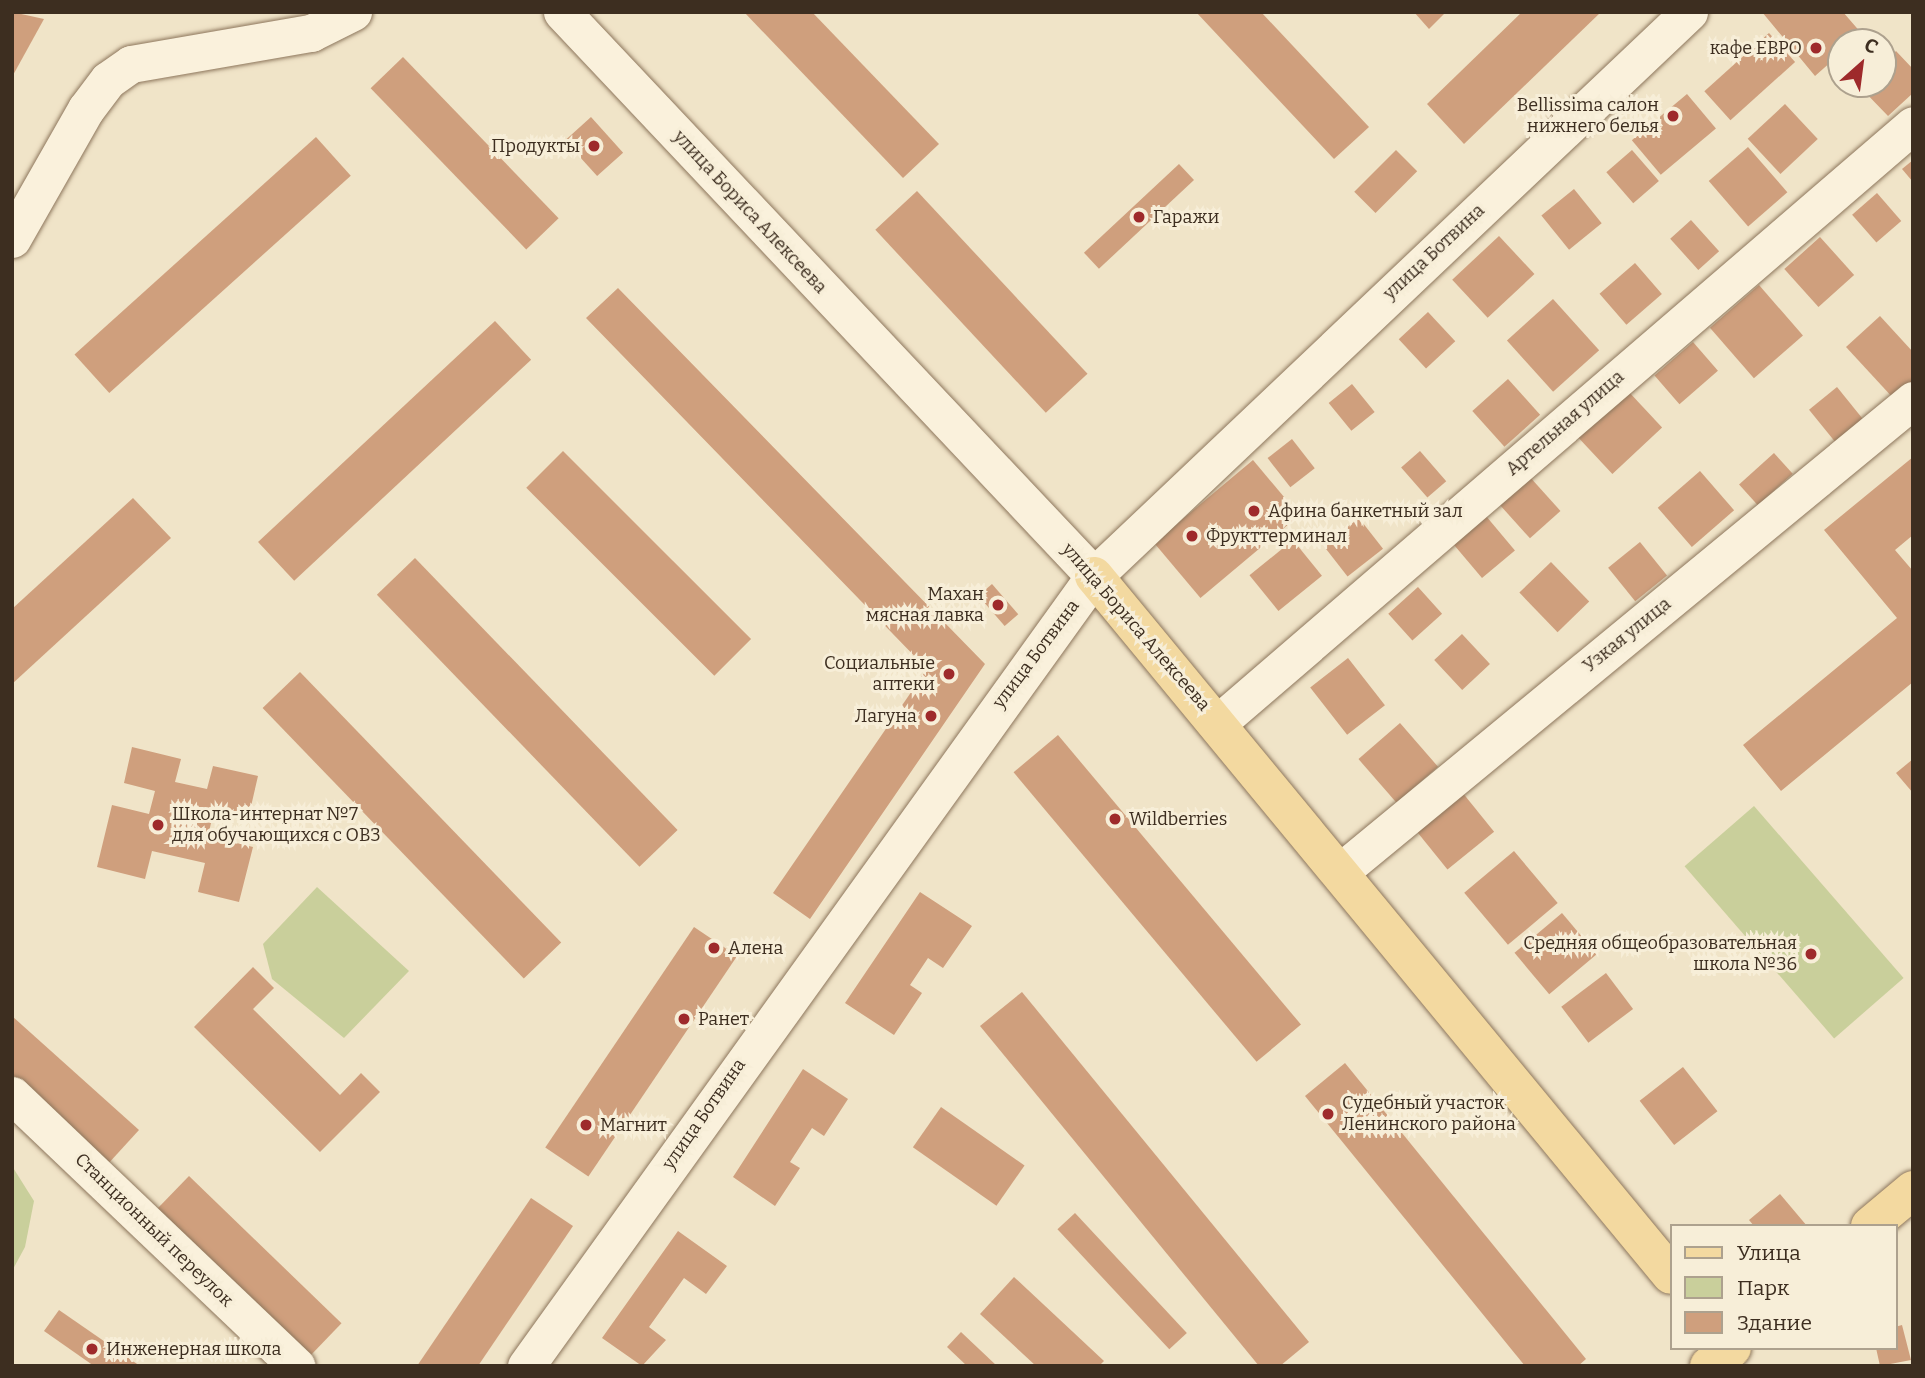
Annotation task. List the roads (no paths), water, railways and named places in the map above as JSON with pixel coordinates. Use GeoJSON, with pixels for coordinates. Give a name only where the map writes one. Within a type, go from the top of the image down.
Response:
{"type":"FeatureCollection","features":[{"type":"Feature","properties":{"kind":"main road","name":"улица Бориса Алексеева"},"geometry":{"type":"LineString","coordinates":[[1094,576],[1219,722],[1670,1274]]}},
{"type":"Feature","properties":{"kind":"main road"},"geometry":{"type":"LineString","coordinates":[[1872,1224],[1913,1190]]}},
{"type":"Feature","properties":{"kind":"main road"},"geometry":{"type":"LineString","coordinates":[[1709,1366],[1729,1350]]}},
{"type":"Feature","properties":{"kind":"main road"},"geometry":{"type":"LineString","coordinates":[[1732,1350],[1743,1366]]}},
{"type":"Feature","properties":{"kind":"street"},"geometry":{"type":"LineString","coordinates":[[12,239],[86,109],[107,80],[131,64],[312,33],[353,12]]}},
{"type":"Feature","properties":{"kind":"street","name":"улица Бориса Алексеева"},"geometry":{"type":"LineString","coordinates":[[562,12],[1094,576]]}},
{"type":"Feature","properties":{"kind":"street","name":"улица Ботвина"},"geometry":{"type":"LineString","coordinates":[[526,1366],[1094,576],[1689,12]]}},
{"type":"Feature","properties":{"kind":"street","name":"Артельная улица"},"geometry":{"type":"LineString","coordinates":[[1219,722],[1913,125]]}},
{"type":"Feature","properties":{"kind":"street","name":"Узкая улица"},"geometry":{"type":"LineString","coordinates":[[1341,871],[1913,400]]}},
{"type":"Feature","properties":{"kind":"street","name":"Станционный переулок"},"geometry":{"type":"LineString","coordinates":[[12,1095],[297,1366]]}},
{"type":"Feature","properties":{"kind":"place","name":"кафе ЕВРО"},"geometry":{"type":"Point","coordinates":[1816,48]}},
{"type":"Feature","properties":{"kind":"place","name":"Bellissima салон нижнего белья"},"geometry":{"type":"Point","coordinates":[1673,116]}},
{"type":"Feature","properties":{"kind":"place","name":"Продукты"},"geometry":{"type":"Point","coordinates":[594,146]}},
{"type":"Feature","properties":{"kind":"place","name":"Гаражи"},"geometry":{"type":"Point","coordinates":[1139,217]}},
{"type":"Feature","properties":{"kind":"place","name":"Афина банкетный зал"},"geometry":{"type":"Point","coordinates":[1254,511]}},
{"type":"Feature","properties":{"kind":"place","name":"Фрукттерминал"},"geometry":{"type":"Point","coordinates":[1192,536]}},
{"type":"Feature","properties":{"kind":"place","name":"Махан мясная лавка"},"geometry":{"type":"Point","coordinates":[998,605]}},
{"type":"Feature","properties":{"kind":"place","name":"Социальные аптеки"},"geometry":{"type":"Point","coordinates":[949,674]}},
{"type":"Feature","properties":{"kind":"place","name":"Лагуна"},"geometry":{"type":"Point","coordinates":[931,716]}},
{"type":"Feature","properties":{"kind":"place","name":"Wildberries"},"geometry":{"type":"Point","coordinates":[1115,819]}},
{"type":"Feature","properties":{"kind":"place","name":"Школа-интернат №7 для обучающихся с ОВЗ"},"geometry":{"type":"Point","coordinates":[158,825]}},
{"type":"Feature","properties":{"kind":"place","name":"Алена"},"geometry":{"type":"Point","coordinates":[714,948]}},
{"type":"Feature","properties":{"kind":"place","name":"Средняя общеобразовательная школа №36"},"geometry":{"type":"Point","coordinates":[1811,954]}},
{"type":"Feature","properties":{"kind":"place","name":"Ранет"},"geometry":{"type":"Point","coordinates":[684,1019]}},
{"type":"Feature","properties":{"kind":"place","name":"Судебный участок Ленинского района"},"geometry":{"type":"Point","coordinates":[1328,1114]}},
{"type":"Feature","properties":{"kind":"place","name":"Магнит"},"geometry":{"type":"Point","coordinates":[586,1125]}},
{"type":"Feature","properties":{"kind":"place","name":"Инженерная школа"},"geometry":{"type":"Point","coordinates":[92,1349]}}]}
